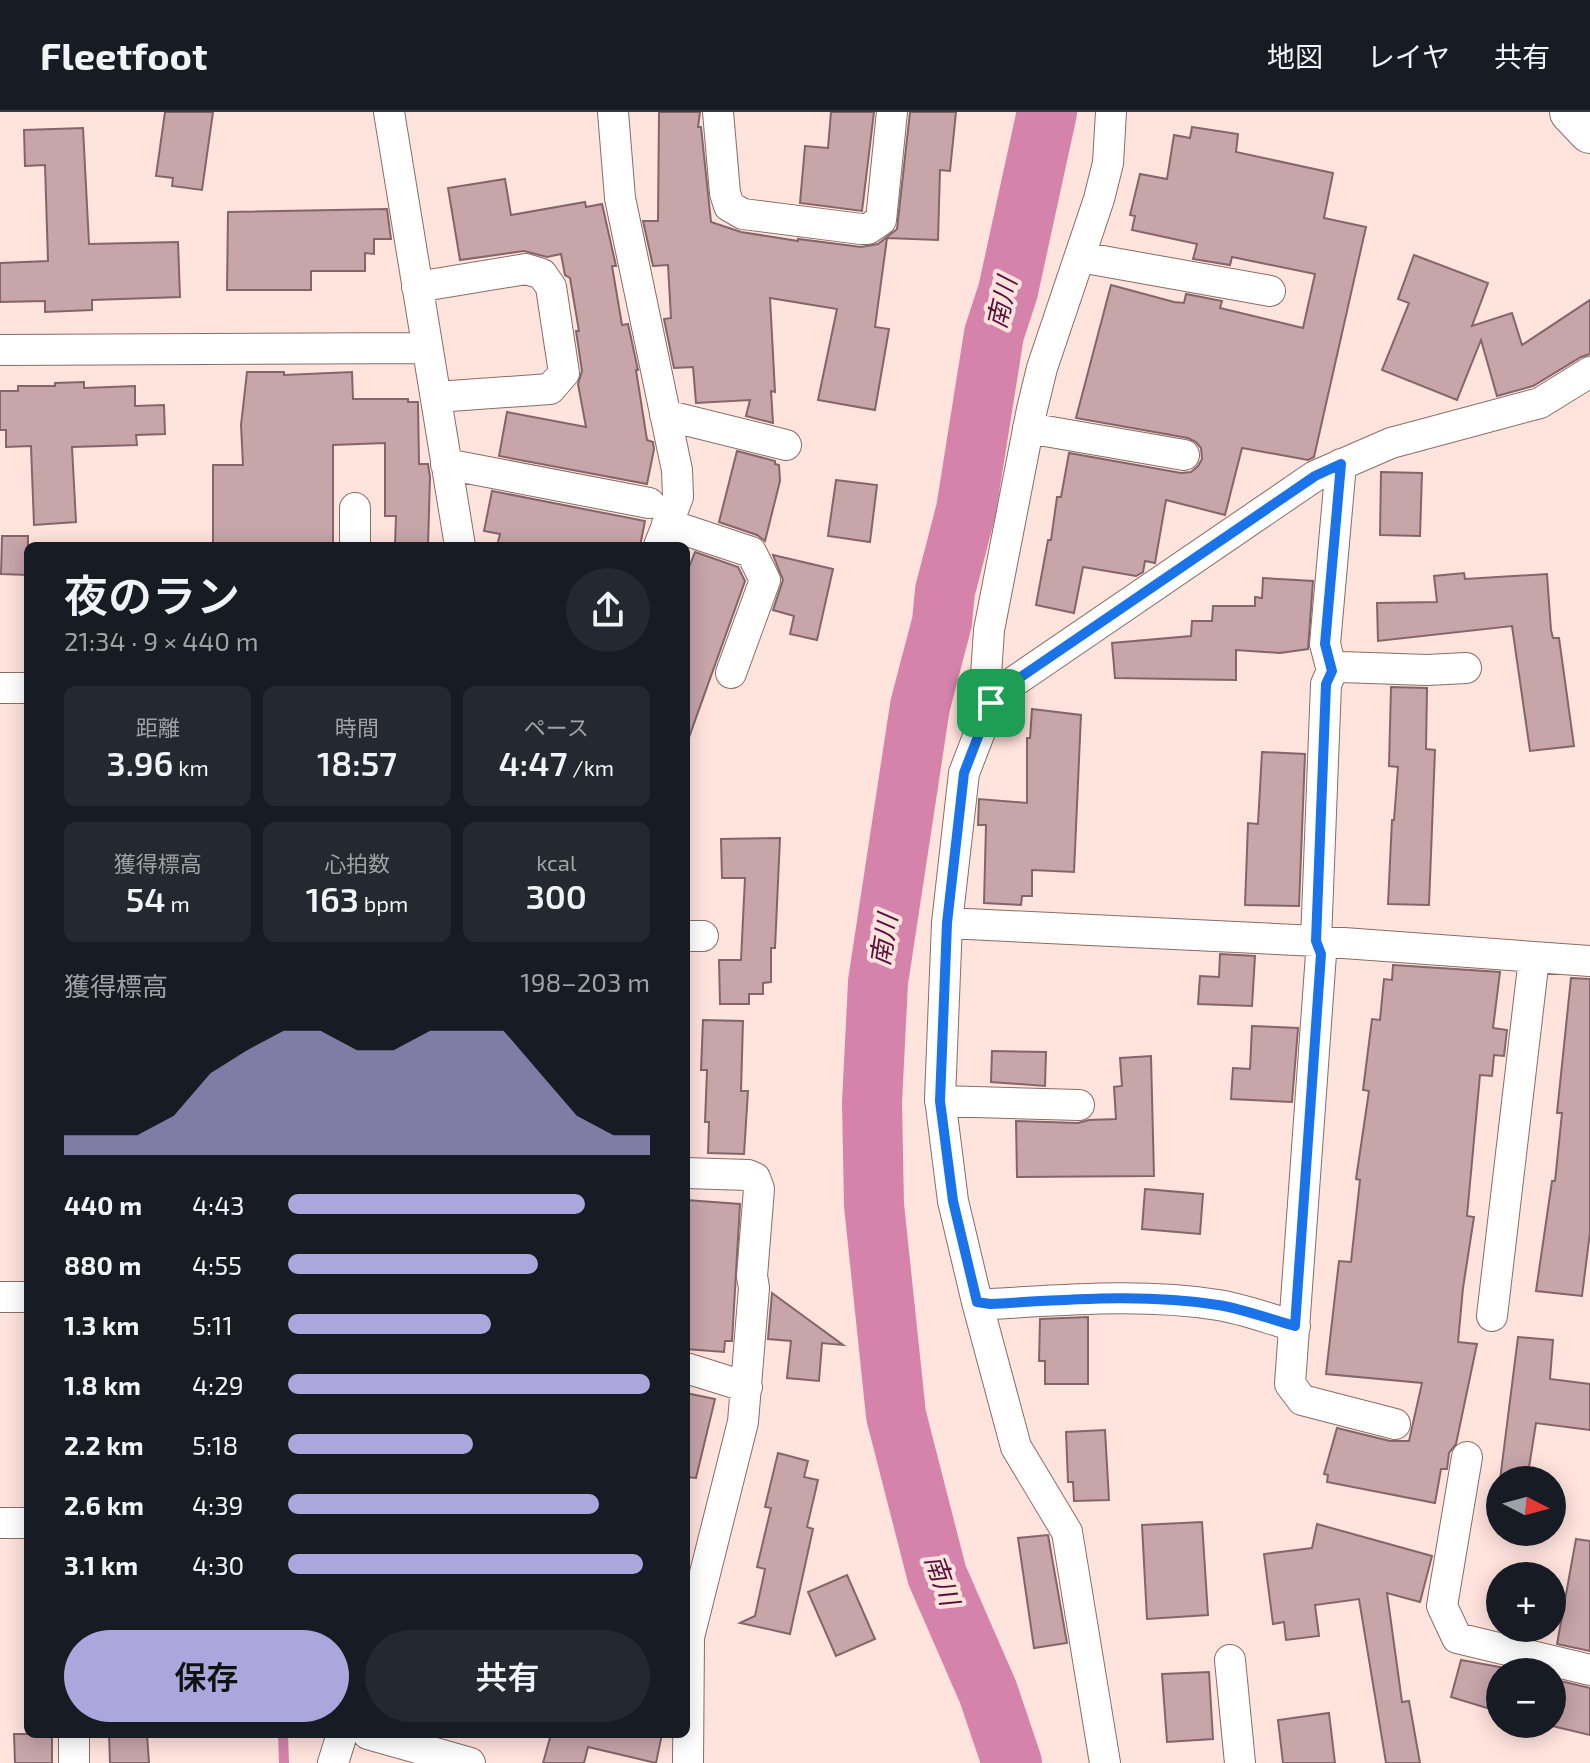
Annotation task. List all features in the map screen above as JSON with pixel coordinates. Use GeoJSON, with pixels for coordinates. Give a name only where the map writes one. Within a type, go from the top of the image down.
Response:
{"type":"FeatureCollection","features":[{"type":"Feature","properties":{"kind":"main road"},"geometry":{"type":"LineString","coordinates":[[1571,112],[1590,132]]}},
{"type":"Feature","properties":{"kind":"street"},"geometry":{"type":"LineString","coordinates":[[389,112],[459,542]]}},
{"type":"Feature","properties":{"kind":"street"},"geometry":{"type":"LineString","coordinates":[[613,112],[620,198],[677,470],[678,497],[659,524]]}},
{"type":"Feature","properties":{"kind":"street"},"geometry":{"type":"LineString","coordinates":[[718,112],[725,193],[729,206],[743,214],[861,229],[868,229],[881,220],[892,112]]}},
{"type":"Feature","properties":{"kind":"street"},"geometry":{"type":"LineString","coordinates":[[991,703],[986,675],[989,630],[1028,428],[1042,368],[1106,173],[1111,112]]}},
{"type":"Feature","properties":{"kind":"street"},"geometry":{"type":"LineString","coordinates":[[1080,257],[1270,291]]}},
{"type":"Feature","properties":{"kind":"street"},"geometry":{"type":"LineString","coordinates":[[417,287],[526,269],[542,274],[551,287],[564,373],[550,389],[436,397]]}},
{"type":"Feature","properties":{"kind":"street"},"geometry":{"type":"LineString","coordinates":[[0,350],[427,348]]}},
{"type":"Feature","properties":{"kind":"street"},"geometry":{"type":"LineString","coordinates":[[1105,1763],[1067,1532],[1016,1447],[953,1201],[940,1101],[947,923],[964,773],[991,703],[1009,685],[1315,476],[1391,443],[1540,403],[1590,372]]}},
{"type":"Feature","properties":{"kind":"street"},"geometry":{"type":"LineString","coordinates":[[665,415],[786,445]]}},
{"type":"Feature","properties":{"kind":"street"},"geometry":{"type":"LineString","coordinates":[[1028,428],[1184,455]]}},
{"type":"Feature","properties":{"kind":"street"},"geometry":{"type":"LineString","coordinates":[[446,464],[751,552],[765,580],[731,673]]}},
{"type":"Feature","properties":{"kind":"street"},"geometry":{"type":"LineString","coordinates":[[1341,464],[1325,644],[1332,671],[1326,684],[1316,941],[1321,954],[1290,1384],[1302,1400],[1395,1424]]}},
{"type":"Feature","properties":{"kind":"street"},"geometry":{"type":"LineString","coordinates":[[355,508],[355,542]]}},
{"type":"Feature","properties":{"kind":"street"},"geometry":{"type":"LineString","coordinates":[[1332,671],[1350,667],[1466,668]]}},
{"type":"Feature","properties":{"kind":"street"},"geometry":{"type":"LineString","coordinates":[[0,688],[24,688]]}},
{"type":"Feature","properties":{"kind":"street"},"geometry":{"type":"LineString","coordinates":[[947,923],[1316,941],[1590,961]]}},
{"type":"Feature","properties":{"kind":"street"},"geometry":{"type":"LineString","coordinates":[[1492,1316],[1534,958]]}},
{"type":"Feature","properties":{"kind":"street"},"geometry":{"type":"LineString","coordinates":[[940,1101],[1079,1105]]}},
{"type":"Feature","properties":{"kind":"street"},"geometry":{"type":"LineString","coordinates":[[690,1173],[748,1175],[758,1183],[743,1422],[690,1633]]}},
{"type":"Feature","properties":{"kind":"street"},"geometry":{"type":"LineString","coordinates":[[0,1297],[24,1297]]}},
{"type":"Feature","properties":{"kind":"street"},"geometry":{"type":"LineString","coordinates":[[977,1302],[990,1304],[1094,1298],[1164,1300],[1225,1306],[1295,1326]]}},
{"type":"Feature","properties":{"kind":"street"},"geometry":{"type":"LineString","coordinates":[[690,1369],[747,1387]]}},
{"type":"Feature","properties":{"kind":"street"},"geometry":{"type":"LineString","coordinates":[[1467,1457],[1442,1606],[1457,1638],[1590,1670]]}},
{"type":"Feature","properties":{"kind":"street"},"geometry":{"type":"LineString","coordinates":[[0,1523],[24,1523]]}},
{"type":"Feature","properties":{"kind":"street"},"geometry":{"type":"LineString","coordinates":[[1230,1660],[1240,1763]]}},
{"type":"Feature","properties":{"kind":"street"},"geometry":{"type":"LineString","coordinates":[[74,1738],[74,1763]]}},
{"type":"Feature","properties":{"kind":"street"},"geometry":{"type":"LineString","coordinates":[[333,1763],[341,1738]]}},
{"type":"Feature","properties":{"kind":"street"},"geometry":{"type":"LineString","coordinates":[[382,1738],[470,1763]]}},
{"type":"Feature","properties":{"kind":"street"},"geometry":{"type":"LineString","coordinates":[[688,1738],[688,1763]]}},
{"type":"Feature","properties":{"kind":"building"},"geometry":{"type":"Polygon","coordinates":[[[165,112],[213,112],[202,190],[172,186],[173,178],[156,176],[165,112]]]}},
{"type":"Feature","properties":{"kind":"building"},"geometry":{"type":"Polygon","coordinates":[[[659,112],[700,112],[698,127],[701,127],[711,222],[741,232],[861,247],[878,244],[897,229],[910,112],[956,112],[950,171],[940,170],[938,240],[887,238],[875,327],[889,329],[875,410],[818,400],[837,309],[770,298],[775,392],[771,391],[773,423],[746,416],[750,400],[696,403],[693,367],[674,368],[664,319],[671,318],[668,265],[653,266],[643,221],[658,221],[659,112]]]}},
{"type":"Feature","properties":{"kind":"building"},"geometry":{"type":"Polygon","coordinates":[[[831,112],[874,112],[862,211],[800,203],[805,146],[828,148],[831,112]]]}},
{"type":"Feature","properties":{"kind":"building"},"geometry":{"type":"Polygon","coordinates":[[[1192,127],[1238,134],[1236,152],[1333,173],[1324,218],[1366,227],[1314,457],[1308,460],[1242,448],[1225,515],[1166,500],[1155,563],[1145,561],[1143,572],[1136,576],[1083,567],[1074,613],[1036,605],[1069,453],[1181,473],[1191,472],[1202,459],[1201,448],[1188,438],[1076,418],[1111,285],[1174,302],[1184,303],[1186,294],[1222,301],[1220,308],[1303,328],[1315,274],[1232,257],[1230,265],[1193,259],[1197,244],[1132,230],[1135,216],[1130,215],[1140,174],[1167,179],[1174,135],[1190,138],[1192,127]]]}},
{"type":"Feature","properties":{"kind":"building"},"geometry":{"type":"Polygon","coordinates":[[[83,128],[89,244],[178,242],[180,297],[92,300],[92,310],[45,312],[45,301],[0,302],[0,263],[48,261],[45,165],[25,166],[24,130],[83,128]]]}},
{"type":"Feature","properties":{"kind":"building"},"geometry":{"type":"Polygon","coordinates":[[[505,179],[511,215],[585,202],[586,207],[602,204],[616,266],[612,266],[622,325],[628,324],[638,370],[647,440],[653,442],[647,484],[499,456],[507,412],[586,427],[578,384],[582,371],[576,331],[579,331],[570,278],[565,275],[561,254],[547,257],[524,251],[460,260],[448,188],[505,179]]]}},
{"type":"Feature","properties":{"kind":"building"},"geometry":{"type":"Polygon","coordinates":[[[387,209],[391,239],[374,239],[374,254],[365,253],[365,271],[311,271],[311,290],[227,290],[228,212],[387,209]]]}},
{"type":"Feature","properties":{"kind":"building"},"geometry":{"type":"Polygon","coordinates":[[[1414,255],[1488,283],[1472,326],[1512,313],[1522,345],[1590,300],[1590,354],[1533,386],[1497,396],[1481,340],[1457,400],[1382,370],[1409,303],[1398,299],[1414,255]]]}},
{"type":"Feature","properties":{"kind":"building"},"geometry":{"type":"Polygon","coordinates":[[[247,372],[284,372],[284,375],[352,372],[353,399],[408,399],[408,402],[418,402],[419,464],[428,464],[430,477],[428,542],[395,542],[396,516],[385,516],[385,443],[333,445],[333,542],[213,542],[213,465],[243,465],[241,425],[247,372]]]}},
{"type":"Feature","properties":{"kind":"building"},"geometry":{"type":"Polygon","coordinates":[[[84,382],[84,388],[135,386],[135,406],[164,405],[165,434],[136,435],[137,445],[72,447],[76,522],[34,525],[31,446],[6,447],[6,430],[0,430],[0,391],[18,391],[18,386],[84,382]]]}},
{"type":"Feature","properties":{"kind":"building"},"geometry":{"type":"Polygon","coordinates":[[[737,451],[775,461],[779,465],[780,481],[765,541],[757,535],[719,522],[737,451]]]}},
{"type":"Feature","properties":{"kind":"building"},"geometry":{"type":"Polygon","coordinates":[[[1381,472],[1422,473],[1420,536],[1380,535],[1381,472]]]}},
{"type":"Feature","properties":{"kind":"building"},"geometry":{"type":"Polygon","coordinates":[[[836,480],[877,485],[870,542],[828,536],[836,480]]]}},
{"type":"Feature","properties":{"kind":"building"},"geometry":{"type":"Polygon","coordinates":[[[492,491],[645,521],[641,542],[498,542],[500,534],[484,531],[492,491]]]}},
{"type":"Feature","properties":{"kind":"building"},"geometry":{"type":"Polygon","coordinates":[[[2,536],[28,536],[28,542],[24,542],[24,575],[1,574],[2,536]]]}},
{"type":"Feature","properties":{"kind":"building"},"geometry":{"type":"Polygon","coordinates":[[[695,552],[738,567],[745,581],[690,734],[690,565],[695,552]]]}},
{"type":"Feature","properties":{"kind":"building"},"geometry":{"type":"Polygon","coordinates":[[[773,555],[833,569],[817,640],[790,634],[794,616],[773,610],[783,580],[773,555]]]}},
{"type":"Feature","properties":{"kind":"building"},"geometry":{"type":"Polygon","coordinates":[[[1464,573],[1465,579],[1547,574],[1551,630],[1553,638],[1559,638],[1574,746],[1530,751],[1512,626],[1378,641],[1377,603],[1437,602],[1434,576],[1464,573]]]}},
{"type":"Feature","properties":{"kind":"building"},"geometry":{"type":"Polygon","coordinates":[[[1263,578],[1313,581],[1308,649],[1280,653],[1236,650],[1236,680],[1115,678],[1112,643],[1191,636],[1192,621],[1212,621],[1213,606],[1255,606],[1255,597],[1262,598],[1263,578]]]}},
{"type":"Feature","properties":{"kind":"building"},"geometry":{"type":"Polygon","coordinates":[[[1391,687],[1427,688],[1426,749],[1435,750],[1429,905],[1388,904],[1398,767],[1389,766],[1391,687]]]}},
{"type":"Feature","properties":{"kind":"building"},"geometry":{"type":"Polygon","coordinates":[[[1032,709],[1081,715],[1074,872],[1032,870],[1032,896],[1022,896],[1021,905],[984,903],[986,825],[978,825],[979,799],[1027,803],[1027,738],[1030,738],[1032,709]]]}},
{"type":"Feature","properties":{"kind":"building"},"geometry":{"type":"Polygon","coordinates":[[[1262,752],[1305,754],[1299,906],[1245,905],[1248,823],[1258,824],[1262,752]]]}},
{"type":"Feature","properties":{"kind":"building"},"geometry":{"type":"Polygon","coordinates":[[[780,838],[771,982],[763,983],[763,994],[749,994],[749,1004],[720,1004],[719,960],[741,960],[745,878],[722,878],[721,839],[780,838]]]}},
{"type":"Feature","properties":{"kind":"building"},"geometry":{"type":"Polygon","coordinates":[[[1220,954],[1255,956],[1252,1006],[1198,1004],[1200,976],[1219,977],[1220,954]]]}},
{"type":"Feature","properties":{"kind":"building"},"geometry":{"type":"Polygon","coordinates":[[[1393,965],[1500,972],[1493,1028],[1507,1030],[1504,1056],[1494,1055],[1492,1076],[1480,1075],[1467,1216],[1474,1217],[1458,1342],[1477,1344],[1456,1444],[1449,1453],[1447,1469],[1441,1469],[1435,1503],[1327,1482],[1328,1475],[1324,1474],[1337,1428],[1390,1441],[1409,1441],[1422,1383],[1326,1374],[1339,1261],[1351,1262],[1360,1180],[1356,1179],[1369,1091],[1363,1090],[1372,1019],[1380,1020],[1384,979],[1392,980],[1393,965]]]}},
{"type":"Feature","properties":{"kind":"building"},"geometry":{"type":"Polygon","coordinates":[[[1571,978],[1590,979],[1590,1232],[1582,1296],[1536,1291],[1552,1181],[1555,1181],[1562,1113],[1557,1113],[1571,978]]]}},
{"type":"Feature","properties":{"kind":"building"},"geometry":{"type":"Polygon","coordinates":[[[703,1020],[743,1021],[741,1091],[748,1091],[744,1154],[708,1153],[709,1122],[705,1122],[707,1070],[701,1070],[703,1020]]]}},
{"type":"Feature","properties":{"kind":"building"},"geometry":{"type":"Polygon","coordinates":[[[1252,1026],[1298,1028],[1292,1102],[1231,1099],[1233,1068],[1250,1069],[1252,1026]]]}},
{"type":"Feature","properties":{"kind":"building"},"geometry":{"type":"Polygon","coordinates":[[[992,1051],[1046,1052],[1045,1086],[991,1082],[992,1051]]]}},
{"type":"Feature","properties":{"kind":"building"},"geometry":{"type":"Polygon","coordinates":[[[1151,1056],[1154,1176],[1017,1177],[1016,1121],[1078,1123],[1116,1119],[1114,1087],[1122,1086],[1120,1058],[1151,1056]]]}},
{"type":"Feature","properties":{"kind":"building"},"geometry":{"type":"Polygon","coordinates":[[[1145,1189],[1203,1194],[1200,1234],[1142,1229],[1145,1189]]]}},
{"type":"Feature","properties":{"kind":"building"},"geometry":{"type":"Polygon","coordinates":[[[690,1200],[740,1204],[732,1341],[725,1341],[724,1352],[690,1349],[690,1200]]]}},
{"type":"Feature","properties":{"kind":"building"},"geometry":{"type":"Polygon","coordinates":[[[772,1293],[843,1345],[822,1343],[819,1381],[787,1378],[791,1341],[768,1339],[772,1293]]]}},
{"type":"Feature","properties":{"kind":"building"},"geometry":{"type":"Polygon","coordinates":[[[1088,1317],[1088,1384],[1045,1384],[1045,1361],[1039,1361],[1040,1319],[1088,1317]]]}},
{"type":"Feature","properties":{"kind":"building"},"geometry":{"type":"Polygon","coordinates":[[[1518,1337],[1553,1340],[1550,1379],[1590,1384],[1590,1430],[1536,1423],[1529,1466],[1502,1466],[1518,1337]]]}},
{"type":"Feature","properties":{"kind":"building"},"geometry":{"type":"Polygon","coordinates":[[[690,1394],[715,1399],[696,1478],[690,1477],[690,1394]]]}},
{"type":"Feature","properties":{"kind":"building"},"geometry":{"type":"Polygon","coordinates":[[[1105,1430],[1109,1500],[1074,1501],[1073,1482],[1068,1482],[1066,1432],[1105,1430]]]}},
{"type":"Feature","properties":{"kind":"building"},"geometry":{"type":"Polygon","coordinates":[[[778,1453],[808,1461],[804,1477],[818,1480],[807,1527],[813,1529],[790,1634],[740,1623],[755,1616],[765,1569],[757,1567],[771,1508],[765,1507],[778,1453]]]}},
{"type":"Feature","properties":{"kind":"building"},"geometry":{"type":"Polygon","coordinates":[[[1202,1522],[1208,1615],[1147,1619],[1142,1525],[1202,1522]]]}},
{"type":"Feature","properties":{"kind":"building"},"geometry":{"type":"Polygon","coordinates":[[[1317,1524],[1432,1556],[1420,1602],[1387,1593],[1402,1702],[1409,1701],[1420,1763],[1386,1763],[1359,1599],[1315,1605],[1319,1636],[1286,1640],[1284,1622],[1273,1624],[1264,1554],[1312,1548],[1317,1524]]]}},
{"type":"Feature","properties":{"kind":"building"},"geometry":{"type":"Polygon","coordinates":[[[1048,1535],[1067,1643],[1034,1648],[1018,1538],[1048,1535]]]}},
{"type":"Feature","properties":{"kind":"building"},"geometry":{"type":"Polygon","coordinates":[[[1576,1539],[1590,1541],[1590,1651],[1557,1644],[1566,1642],[1566,1594],[1576,1539]]]}},
{"type":"Feature","properties":{"kind":"building"},"geometry":{"type":"Polygon","coordinates":[[[847,1575],[875,1639],[836,1656],[808,1592],[847,1575]]]}},
{"type":"Feature","properties":{"kind":"building"},"geometry":{"type":"Polygon","coordinates":[[[1461,1660],[1486,1664],[1486,1708],[1451,1697],[1461,1660]]]}},
{"type":"Feature","properties":{"kind":"building"},"geometry":{"type":"Polygon","coordinates":[[[1209,1672],[1213,1739],[1167,1742],[1162,1674],[1209,1672]]]}},
{"type":"Feature","properties":{"kind":"building"},"geometry":{"type":"Polygon","coordinates":[[[1566,1682],[1590,1688],[1590,1735],[1566,1729],[1566,1682]]]}},
{"type":"Feature","properties":{"kind":"building"},"geometry":{"type":"Polygon","coordinates":[[[1329,1713],[1335,1763],[1283,1763],[1278,1720],[1329,1713]]]}},
{"type":"Feature","properties":{"kind":"building"},"geometry":{"type":"Polygon","coordinates":[[[14,1734],[24,1734],[24,1738],[52,1738],[52,1763],[15,1763],[14,1734]]]}},
{"type":"Feature","properties":{"kind":"building"},"geometry":{"type":"Polygon","coordinates":[[[109,1738],[147,1738],[149,1763],[110,1763],[109,1738]]]}},
{"type":"Feature","properties":{"kind":"building"},"geometry":{"type":"Polygon","coordinates":[[[550,1738],[661,1738],[656,1763],[588,1747],[584,1763],[543,1763],[550,1738]]]}},
{"type":"Feature","properties":{"kind":"waterway","name":"南川"},"geometry":{"type":"LineString","coordinates":[[1012,1763],[988,1692],[937,1575],[896,1415],[874,1205],[872,1103],[878,982],[920,706],[966,510],[994,334],[1008,291],[1047,112]]}},
{"type":"Feature","properties":{"kind":"waterway"},"geometry":{"type":"LineString","coordinates":[[283,1738],[284,1763]]}},
{"type":"Feature","properties":{"kind":"route"},"geometry":{"type":"LineString","coordinates":[[1341,464],[1336,493],[1325,644],[1332,671],[1326,684],[1316,941],[1321,954],[1295,1326],[1215,1304],[1164,1300],[1094,1298],[990,1304],[977,1302],[953,1201],[940,1098],[947,923],[960,796],[970,753],[991,703],[1009,685],[1185,564],[1315,476],[1341,464]]}}]}
